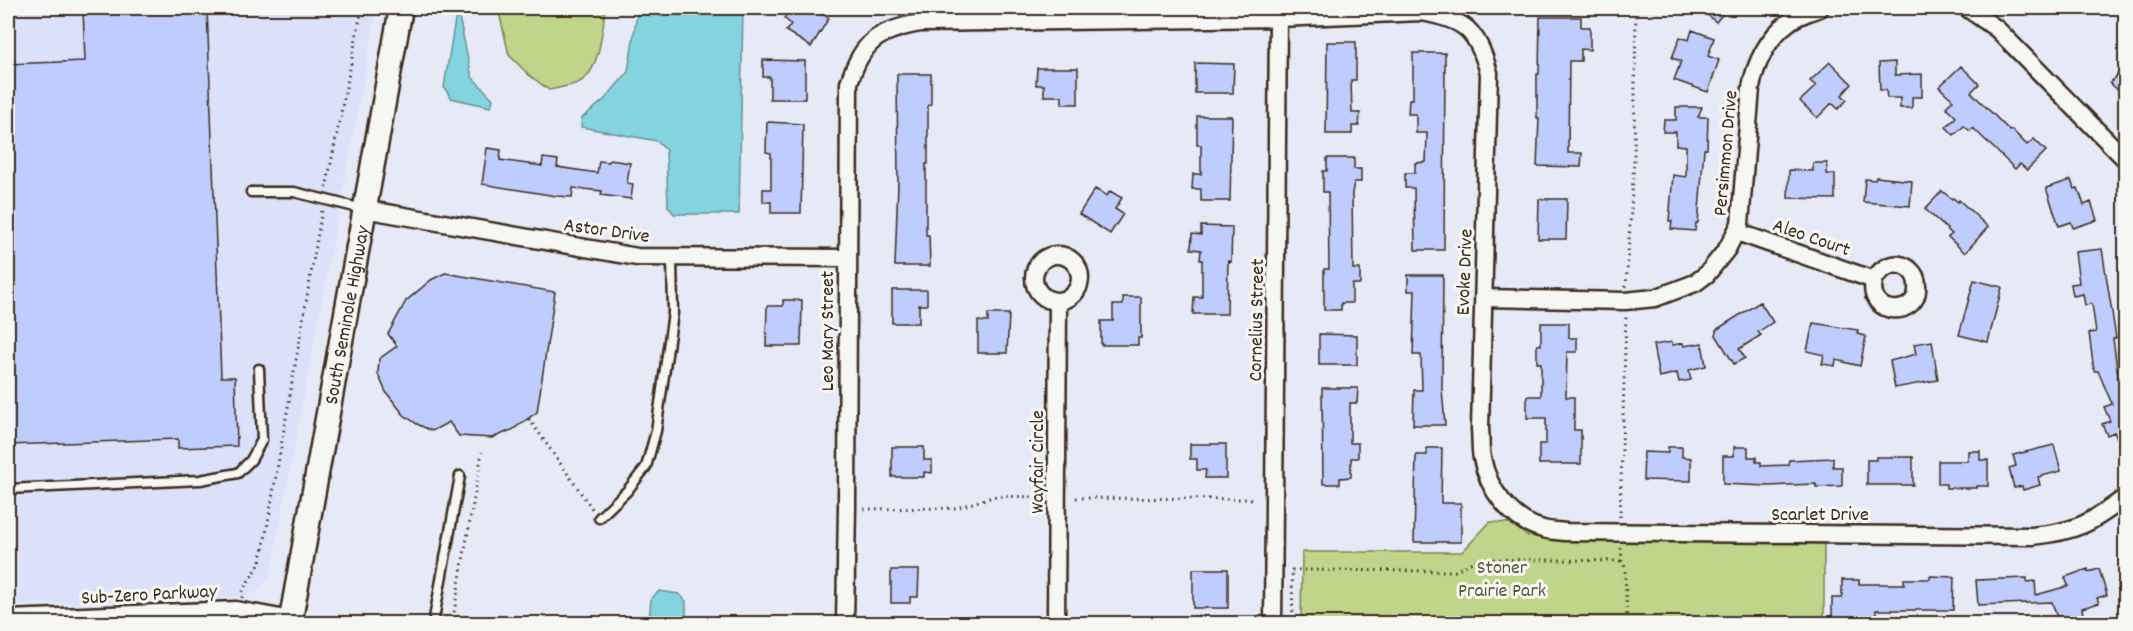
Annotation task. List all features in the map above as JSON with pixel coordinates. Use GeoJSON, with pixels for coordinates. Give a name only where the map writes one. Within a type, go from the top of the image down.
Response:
{"type":"FeatureCollection","features":[{"type":"Feature","properties":{"kind":"street","name":"South Seminole Highway"},"geometry":{"type":"LineString","coordinates":[[296,622],[364,209],[401,8]]}},
{"type":"Feature","properties":{"kind":"street","name":"Persimmon Drive"},"geometry":{"type":"LineString","coordinates":[[1484,298],[1625,301],[1655,298],[1695,283],[1707,274],[1737,232],[1742,206],[1754,73],[1766,48],[1786,24],[1820,8]]}},
{"type":"Feature","properties":{"kind":"street"},"geometry":{"type":"LineString","coordinates":[[1967,8],[1997,29],[2126,160]]}},
{"type":"Feature","properties":{"kind":"street","name":"Evoke Drive"},"geometry":{"type":"LineString","coordinates":[[1278,18],[1421,12],[1444,16],[1458,22],[1471,33],[1482,50],[1489,73],[1480,429],[1482,458],[1495,492],[1510,509]]}},
{"type":"Feature","properties":{"kind":"street","name":"Leo Mary Street"},"geometry":{"type":"LineString","coordinates":[[844,624],[847,507],[849,83],[855,64],[869,44],[894,27],[921,23],[1278,18]]}},
{"type":"Feature","properties":{"kind":"street","name":"Cornelius Street"},"geometry":{"type":"LineString","coordinates":[[1273,624],[1278,18]]}},
{"type":"Feature","properties":{"kind":"street","name":"Astor Drive"},"geometry":{"type":"LineString","coordinates":[[364,209],[637,257],[848,258]]}},
{"type":"Feature","properties":{"kind":"street","name":"Aleo Court"},"geometry":{"type":"LineString","coordinates":[[1737,232],[1874,280]]}},
{"type":"Feature","properties":{"kind":"street","name":"Wayfair Circle"},"geometry":{"type":"LineString","coordinates":[[1056,624],[1058,301]]}},
{"type":"Feature","properties":{"kind":"street","name":"Scarlet Drive"},"geometry":{"type":"LineString","coordinates":[[1510,509],[1525,522],[1544,530],[1620,533],[2032,536],[2057,533],[2083,526],[2126,497]]}},
{"type":"Feature","properties":{"kind":"street","name":"Sub-Zero Parkway"},"geometry":{"type":"LineString","coordinates":[[8,619],[236,610],[296,622]]}},
{"type":"Feature","properties":{"kind":"lane"},"geometry":{"type":"LineString","coordinates":[[251,192],[294,192],[364,209]]}},
{"type":"Feature","properties":{"kind":"lane"},"geometry":{"type":"LineString","coordinates":[[599,519],[646,467],[656,431],[674,313],[672,257]]}},
{"type":"Feature","properties":{"kind":"lane"},"geometry":{"type":"LineString","coordinates":[[8,489],[200,480],[238,473],[251,460],[262,440],[259,369]]}},
{"type":"Feature","properties":{"kind":"lane"},"geometry":{"type":"LineString","coordinates":[[433,624],[460,476]]}},
{"type":"Feature","properties":{"kind":"path"},"geometry":{"type":"LineString","coordinates":[[243,589],[258,567],[263,550],[324,198],[362,8]]}},
{"type":"Feature","properties":{"kind":"path"},"geometry":{"type":"LineString","coordinates":[[1627,624],[1625,567],[1622,561],[1620,533],[1625,301],[1634,162],[1636,8]]}},
{"type":"Feature","properties":{"kind":"path"},"geometry":{"type":"LineString","coordinates":[[529,418],[599,519]]}},
{"type":"Feature","properties":{"kind":"path"},"geometry":{"type":"LineString","coordinates":[[452,624],[482,452]]}},
{"type":"Feature","properties":{"kind":"path"},"geometry":{"type":"LineString","coordinates":[[864,508],[956,508],[996,496],[1034,497]]}},
{"type":"Feature","properties":{"kind":"path"},"geometry":{"type":"LineString","coordinates":[[1076,498],[1252,499]]}},
{"type":"Feature","properties":{"kind":"path"},"geometry":{"type":"LineString","coordinates":[[1293,624],[1292,570],[1455,571],[1476,560],[1484,559],[1622,561]]}},
{"type":"Feature","properties":{"kind":"shaded area"},"geometry":{"type":"Polygon","coordinates":[[[8,8],[377,8],[270,576],[257,592],[237,597],[8,605],[8,8]]]}},
{"type":"Feature","properties":{"kind":"green space"},"geometry":{"type":"Polygon","coordinates":[[[498,8],[605,8],[598,53],[585,79],[575,84],[549,90],[529,75],[509,55],[498,8]]]}},
{"type":"Feature","properties":{"kind":"green space","name":"Stoner Prairie Park"},"geometry":{"type":"Polygon","coordinates":[[[1490,522],[1510,523],[1527,536],[1555,538],[1824,534],[1824,623],[1301,624],[1302,552],[1462,552],[1490,522]]]}},
{"type":"Feature","properties":{"kind":"water"},"geometry":{"type":"Polygon","coordinates":[[[457,8],[472,77],[493,99],[491,107],[451,98],[444,87],[457,8]]]}},
{"type":"Feature","properties":{"kind":"water"},"geometry":{"type":"Polygon","coordinates":[[[638,8],[743,8],[739,214],[674,214],[668,206],[666,150],[657,141],[581,127],[582,118],[604,100],[628,72],[638,8]]]}},
{"type":"Feature","properties":{"kind":"water"},"geometry":{"type":"Polygon","coordinates":[[[659,591],[679,594],[686,601],[686,623],[649,623],[651,599],[659,591]]]}},
{"type":"Feature","properties":{"kind":"building"},"geometry":{"type":"Polygon","coordinates":[[[207,8],[221,377],[235,377],[237,446],[178,448],[178,439],[8,445],[8,64],[85,61],[83,9],[207,8]]]}},
{"type":"Feature","properties":{"kind":"building"},"geometry":{"type":"Polygon","coordinates":[[[791,8],[812,8],[829,18],[811,47],[786,31],[791,24],[784,18],[791,8]]]}},
{"type":"Feature","properties":{"kind":"building"},"geometry":{"type":"Polygon","coordinates":[[[1699,8],[1728,8],[1716,22],[1699,8]]]}},
{"type":"Feature","properties":{"kind":"building"},"geometry":{"type":"Polygon","coordinates":[[[1540,17],[1581,17],[1581,27],[1590,27],[1590,50],[1581,49],[1581,61],[1569,61],[1568,153],[1582,153],[1581,167],[1537,166],[1539,118],[1537,118],[1537,74],[1539,74],[1540,17]]]}},
{"type":"Feature","properties":{"kind":"building"},"geometry":{"type":"Polygon","coordinates":[[[1692,30],[1714,38],[1708,56],[1719,60],[1708,92],[1674,80],[1681,61],[1672,58],[1680,37],[1689,40],[1692,30]]]}},
{"type":"Feature","properties":{"kind":"building"},"geometry":{"type":"Polygon","coordinates":[[[1327,42],[1356,42],[1356,80],[1351,80],[1352,113],[1360,113],[1359,126],[1352,126],[1352,134],[1326,134],[1327,42]]]}},
{"type":"Feature","properties":{"kind":"building"},"geometry":{"type":"Polygon","coordinates":[[[1413,53],[1445,53],[1444,250],[1415,250],[1414,188],[1405,188],[1405,173],[1415,173],[1415,163],[1426,162],[1427,133],[1416,133],[1416,114],[1408,114],[1409,99],[1413,99],[1413,53]]]}},
{"type":"Feature","properties":{"kind":"building"},"geometry":{"type":"Polygon","coordinates":[[[763,60],[805,61],[805,99],[770,99],[770,77],[763,77],[763,60]]]}},
{"type":"Feature","properties":{"kind":"building"},"geometry":{"type":"Polygon","coordinates":[[[1830,62],[1852,84],[1842,95],[1847,100],[1838,109],[1832,103],[1817,118],[1800,101],[1816,86],[1810,81],[1830,62]]]}},
{"type":"Feature","properties":{"kind":"building"},"geometry":{"type":"Polygon","coordinates":[[[1895,62],[1895,75],[1922,74],[1922,97],[1912,97],[1912,108],[1900,108],[1900,98],[1887,98],[1886,90],[1880,90],[1879,63],[1895,62]]]}},
{"type":"Feature","properties":{"kind":"building"},"geometry":{"type":"Polygon","coordinates":[[[1195,63],[1234,64],[1233,93],[1195,93],[1195,63]]]}},
{"type":"Feature","properties":{"kind":"building"},"geometry":{"type":"Polygon","coordinates":[[[2126,65],[2126,97],[2110,83],[2126,65]]]}},
{"type":"Feature","properties":{"kind":"building"},"geometry":{"type":"Polygon","coordinates":[[[1961,66],[1979,84],[1971,92],[2010,131],[2012,130],[2027,145],[2034,139],[2046,151],[2027,170],[2020,164],[2015,169],[1973,128],[1970,131],[1964,126],[1954,135],[1946,127],[1956,117],[1946,107],[1953,100],[1939,87],[1961,66]]]}},
{"type":"Feature","properties":{"kind":"building"},"geometry":{"type":"Polygon","coordinates":[[[1037,68],[1078,68],[1078,104],[1062,104],[1062,96],[1044,96],[1044,85],[1036,85],[1037,68]]]}},
{"type":"Feature","properties":{"kind":"building"},"geometry":{"type":"Polygon","coordinates":[[[897,74],[931,74],[931,105],[928,105],[928,164],[926,164],[926,235],[929,235],[930,266],[895,266],[898,183],[897,74]]]}},
{"type":"Feature","properties":{"kind":"building"},"geometry":{"type":"Polygon","coordinates":[[[1676,107],[1702,107],[1698,117],[1708,117],[1707,149],[1704,149],[1698,223],[1696,223],[1695,231],[1671,229],[1672,221],[1669,221],[1673,175],[1686,177],[1686,146],[1676,145],[1676,132],[1663,132],[1664,120],[1676,120],[1676,107]]]}},
{"type":"Feature","properties":{"kind":"building"},"geometry":{"type":"Polygon","coordinates":[[[1197,116],[1232,116],[1230,201],[1201,201],[1201,189],[1192,189],[1193,174],[1201,174],[1201,145],[1197,145],[1197,116]]]}},
{"type":"Feature","properties":{"kind":"building"},"geometry":{"type":"Polygon","coordinates":[[[767,122],[803,124],[801,213],[771,213],[771,202],[763,202],[763,189],[771,189],[771,153],[766,152],[767,122]]]}},
{"type":"Feature","properties":{"kind":"building"},"geometry":{"type":"Polygon","coordinates":[[[487,148],[501,150],[500,160],[542,166],[543,158],[558,160],[557,167],[597,173],[599,161],[630,163],[627,183],[633,184],[631,199],[601,195],[602,191],[573,188],[572,197],[482,184],[487,148]]]}},
{"type":"Feature","properties":{"kind":"building"},"geometry":{"type":"Polygon","coordinates":[[[1327,158],[1354,158],[1354,169],[1361,169],[1361,182],[1354,182],[1352,193],[1353,269],[1360,269],[1360,284],[1352,284],[1352,303],[1341,303],[1341,310],[1324,310],[1324,269],[1329,269],[1328,192],[1323,192],[1323,171],[1327,171],[1327,158]]]}},
{"type":"Feature","properties":{"kind":"building"},"geometry":{"type":"Polygon","coordinates":[[[1813,163],[1827,163],[1827,174],[1835,174],[1835,199],[1788,198],[1789,170],[1813,171],[1813,163]]]}},
{"type":"Feature","properties":{"kind":"building"},"geometry":{"type":"Polygon","coordinates":[[[1876,177],[1912,181],[1910,206],[1863,202],[1865,179],[1875,180],[1876,177]]]}},
{"type":"Feature","properties":{"kind":"building"},"geometry":{"type":"Polygon","coordinates":[[[2071,180],[2074,189],[2078,188],[2084,205],[2091,202],[2097,220],[2073,228],[2071,222],[2059,226],[2046,188],[2071,180]]]}},
{"type":"Feature","properties":{"kind":"building"},"geometry":{"type":"Polygon","coordinates":[[[1095,189],[1107,196],[1110,191],[1122,198],[1115,209],[1123,214],[1110,234],[1079,214],[1095,189]]]}},
{"type":"Feature","properties":{"kind":"building"},"geometry":{"type":"Polygon","coordinates":[[[1942,191],[1952,199],[1958,202],[1959,200],[1988,227],[1965,253],[1948,237],[1952,234],[1925,209],[1942,191]]]}},
{"type":"Feature","properties":{"kind":"building"},"geometry":{"type":"Polygon","coordinates":[[[1539,199],[1567,199],[1566,239],[1538,239],[1539,199]]]}},
{"type":"Feature","properties":{"kind":"building"},"geometry":{"type":"Polygon","coordinates":[[[1201,226],[1232,227],[1231,262],[1228,261],[1227,314],[1193,314],[1194,297],[1202,297],[1202,260],[1200,260],[1201,250],[1191,249],[1192,234],[1201,235],[1201,226]]]}},
{"type":"Feature","properties":{"kind":"building"},"geometry":{"type":"Polygon","coordinates":[[[2102,249],[2116,338],[2113,339],[2119,383],[2126,380],[2126,457],[2114,432],[2107,435],[2102,424],[2110,421],[2104,407],[2112,404],[2098,371],[2094,371],[2089,333],[2096,332],[2092,304],[2085,305],[2083,294],[2073,296],[2071,284],[2079,283],[2075,252],[2102,249]]]}},
{"type":"Feature","properties":{"kind":"building"},"geometry":{"type":"Polygon","coordinates":[[[445,273],[555,292],[537,412],[512,430],[492,438],[459,436],[449,422],[432,431],[417,424],[404,415],[386,392],[378,374],[379,359],[397,346],[388,334],[406,301],[431,280],[445,273]]]}},
{"type":"Feature","properties":{"kind":"building"},"geometry":{"type":"Polygon","coordinates":[[[1408,275],[1443,275],[1442,389],[1445,425],[1413,425],[1414,390],[1422,390],[1421,355],[1413,355],[1415,291],[1408,291],[1408,275]]]}},
{"type":"Feature","properties":{"kind":"building"},"geometry":{"type":"Polygon","coordinates":[[[1974,280],[2002,287],[1988,342],[1959,335],[1974,280]]]}},
{"type":"Feature","properties":{"kind":"building"},"geometry":{"type":"Polygon","coordinates":[[[892,290],[927,290],[927,305],[919,305],[919,323],[892,323],[892,290]]]}},
{"type":"Feature","properties":{"kind":"building"},"geometry":{"type":"Polygon","coordinates":[[[1123,297],[1141,297],[1141,338],[1138,338],[1138,345],[1101,345],[1101,321],[1113,321],[1113,305],[1123,305],[1123,297]]]}},
{"type":"Feature","properties":{"kind":"building"},"geometry":{"type":"Polygon","coordinates":[[[783,300],[802,300],[801,346],[766,346],[767,306],[783,306],[783,300]]]}},
{"type":"Feature","properties":{"kind":"building"},"geometry":{"type":"Polygon","coordinates":[[[1760,302],[1773,322],[1758,332],[1761,335],[1739,349],[1745,358],[1734,364],[1716,335],[1716,330],[1760,302]]]}},
{"type":"Feature","properties":{"kind":"building"},"geometry":{"type":"Polygon","coordinates":[[[988,314],[1009,314],[1007,353],[978,353],[978,321],[988,322],[988,314]]]}},
{"type":"Feature","properties":{"kind":"building"},"geometry":{"type":"Polygon","coordinates":[[[1541,323],[1569,323],[1569,338],[1577,338],[1577,352],[1567,352],[1566,397],[1574,397],[1574,430],[1581,430],[1581,464],[1539,464],[1539,444],[1546,444],[1546,418],[1527,418],[1527,396],[1541,396],[1541,363],[1537,363],[1537,345],[1541,345],[1541,323]]]}},
{"type":"Feature","properties":{"kind":"building"},"geometry":{"type":"Polygon","coordinates":[[[1813,323],[1858,330],[1857,334],[1866,336],[1860,366],[1836,360],[1835,366],[1822,364],[1824,355],[1807,351],[1813,323]]]}},
{"type":"Feature","properties":{"kind":"building"},"geometry":{"type":"Polygon","coordinates":[[[1319,334],[1357,335],[1357,365],[1319,365],[1319,334]]]}},
{"type":"Feature","properties":{"kind":"building"},"geometry":{"type":"Polygon","coordinates":[[[1932,341],[1938,380],[1895,388],[1890,361],[1916,354],[1914,344],[1932,341]]]}},
{"type":"Feature","properties":{"kind":"building"},"geometry":{"type":"Polygon","coordinates":[[[1672,342],[1673,345],[1683,343],[1684,346],[1702,343],[1706,366],[1689,370],[1691,380],[1679,382],[1677,373],[1659,377],[1653,345],[1672,342]]]}},
{"type":"Feature","properties":{"kind":"building"},"geometry":{"type":"Polygon","coordinates":[[[1322,388],[1358,388],[1357,403],[1350,403],[1350,443],[1358,443],[1358,458],[1351,458],[1351,477],[1340,478],[1340,484],[1323,484],[1322,388]]]}},
{"type":"Feature","properties":{"kind":"building"},"geometry":{"type":"Polygon","coordinates":[[[1190,444],[1226,444],[1226,478],[1205,478],[1206,470],[1197,470],[1197,459],[1190,459],[1190,444]]]}},
{"type":"Feature","properties":{"kind":"building"},"geometry":{"type":"Polygon","coordinates":[[[2054,445],[2061,471],[2038,477],[2040,485],[2023,490],[2022,486],[2014,488],[2009,468],[2016,466],[2013,455],[2054,445]]]}},
{"type":"Feature","properties":{"kind":"building"},"geometry":{"type":"Polygon","coordinates":[[[892,447],[924,447],[924,460],[932,460],[932,473],[924,472],[924,477],[892,477],[892,447]]]}},
{"type":"Feature","properties":{"kind":"building"},"geometry":{"type":"Polygon","coordinates":[[[1668,447],[1682,447],[1682,457],[1691,458],[1691,481],[1643,480],[1644,452],[1668,453],[1668,447]]]}},
{"type":"Feature","properties":{"kind":"building"},"geometry":{"type":"Polygon","coordinates":[[[1734,447],[1748,447],[1748,457],[1756,457],[1756,462],[1761,462],[1761,466],[1789,465],[1789,460],[1833,458],[1833,467],[1842,467],[1842,486],[1723,484],[1723,456],[1734,456],[1734,447]]]}},
{"type":"Feature","properties":{"kind":"building"},"geometry":{"type":"Polygon","coordinates":[[[1427,448],[1442,448],[1441,503],[1461,503],[1461,542],[1414,542],[1416,455],[1427,455],[1427,448]]]}},
{"type":"Feature","properties":{"kind":"building"},"geometry":{"type":"Polygon","coordinates":[[[1968,451],[1980,451],[1980,460],[1988,460],[1988,486],[1946,488],[1946,484],[1938,484],[1938,461],[1968,461],[1968,451]]]}},
{"type":"Feature","properties":{"kind":"building"},"geometry":{"type":"Polygon","coordinates":[[[1876,457],[1913,457],[1913,485],[1867,485],[1867,460],[1876,460],[1876,457]]]}},
{"type":"Feature","properties":{"kind":"building"},"geometry":{"type":"Polygon","coordinates":[[[1193,569],[1228,569],[1228,608],[1193,608],[1193,569]]]}},
{"type":"Feature","properties":{"kind":"building"},"geometry":{"type":"Polygon","coordinates":[[[2088,569],[2088,572],[2099,569],[2107,595],[2097,598],[2099,603],[2082,608],[2083,614],[2071,618],[2072,624],[2059,624],[2052,602],[1978,605],[1976,580],[2027,578],[2027,582],[2035,581],[2036,595],[2068,586],[2065,577],[2088,569]]]}},
{"type":"Feature","properties":{"kind":"building"},"geometry":{"type":"Polygon","coordinates":[[[891,570],[919,570],[918,597],[910,597],[910,603],[891,603],[891,570]]]}},
{"type":"Feature","properties":{"kind":"building"},"geometry":{"type":"Polygon","coordinates":[[[1930,576],[1954,577],[1953,610],[1876,610],[1876,619],[1851,619],[1851,624],[1832,624],[1832,598],[1842,598],[1842,580],[1859,580],[1859,584],[1904,584],[1904,579],[1930,579],[1930,576]]]}}]}
